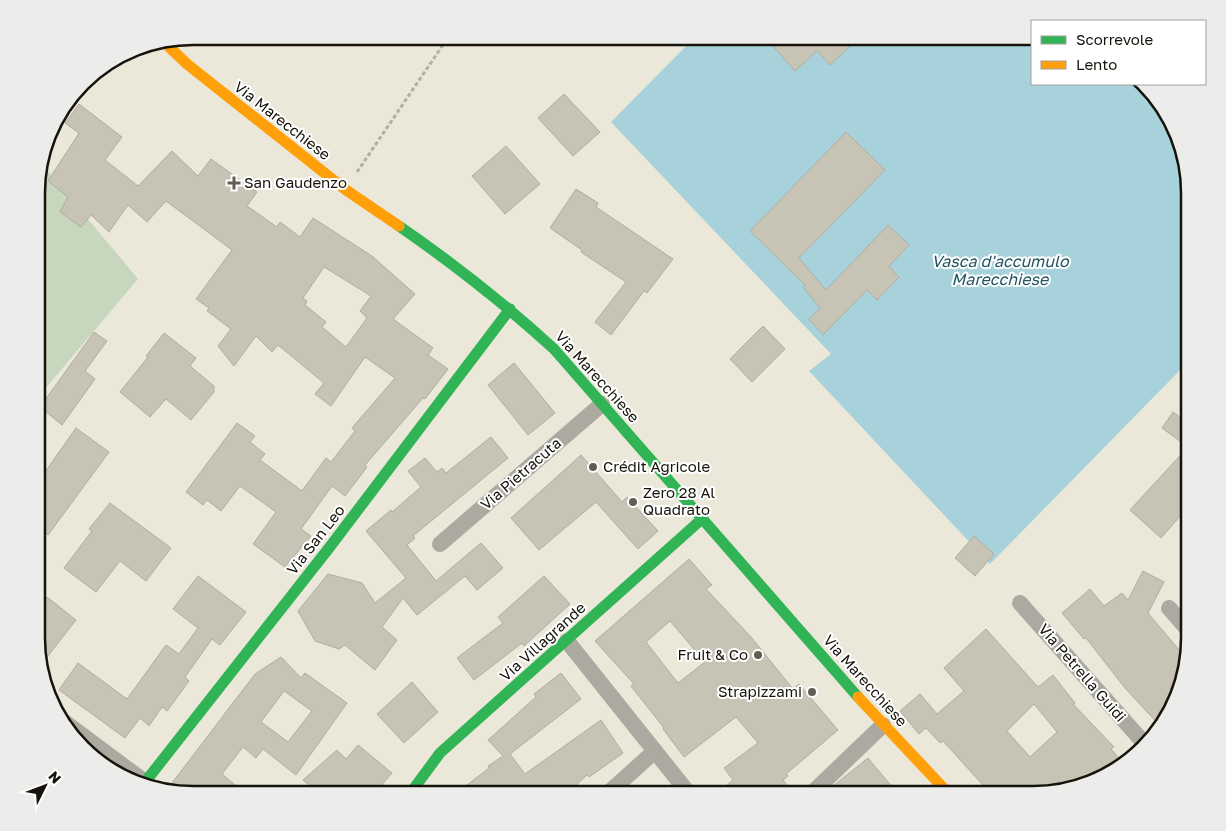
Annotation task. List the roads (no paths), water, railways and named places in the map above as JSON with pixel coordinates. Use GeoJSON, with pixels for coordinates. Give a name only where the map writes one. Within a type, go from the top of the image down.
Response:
{"type":"FeatureCollection","features":[{"type":"Feature","properties":{"kind":"main road","name":"Via Marecchiese"},"geometry":{"type":"LineString","coordinates":[[169,47],[187,64],[346,190],[426,244],[510,309],[554,349],[883,725],[941,786]]}},
{"type":"Feature","properties":{"kind":"main road","name":"Via San Leo"},"geometry":{"type":"LineString","coordinates":[[147,779],[329,548],[510,309]]}},
{"type":"Feature","properties":{"kind":"main road","name":"Via Villagrande"},"geometry":{"type":"LineString","coordinates":[[416,786],[440,753],[703,518]]}},
{"type":"Feature","properties":{"kind":"street","name":"Via Pietracuta"},"geometry":{"type":"LineString","coordinates":[[440,544],[602,404]]}},
{"type":"Feature","properties":{"kind":"street","name":"Via Petrella Guidi"},"geometry":{"type":"LineString","coordinates":[[1020,602],[1141,740]]}},
{"type":"Feature","properties":{"kind":"street"},"geometry":{"type":"LineString","coordinates":[[1169,608],[1181,622]]}},
{"type":"Feature","properties":{"kind":"street"},"geometry":{"type":"LineString","coordinates":[[567,641],[683,786]]}},
{"type":"Feature","properties":{"kind":"street"},"geometry":{"type":"LineString","coordinates":[[818,786],[883,725]]}},
{"type":"Feature","properties":{"kind":"street"},"geometry":{"type":"LineString","coordinates":[[82,736],[122,768]]}},
{"type":"Feature","properties":{"kind":"street"},"geometry":{"type":"LineString","coordinates":[[616,786],[655,751]]}},
{"type":"Feature","properties":{"kind":"water","name":"Vasca d'accumulo Marecchiese"},"geometry":{"type":"Polygon","coordinates":[[[687,45],[1031,45],[1031,85],[1134,85],[1144,95],[1161,119],[1173,146],[1178,164],[1181,184],[1181,369],[990,564],[809,371],[831,354],[611,122],[687,45]]]}},
{"type":"Feature","properties":{"kind":"place","name":"San Gaudenzo"},"geometry":{"type":"Point","coordinates":[234,183]}},
{"type":"Feature","properties":{"kind":"place","name":"Crédit Agricole"},"geometry":{"type":"Point","coordinates":[593,467]}},
{"type":"Feature","properties":{"kind":"place","name":"Zero 28 Al Quadrato"},"geometry":{"type":"Point","coordinates":[633,502]}},
{"type":"Feature","properties":{"kind":"place","name":"Fruit & Co"},"geometry":{"type":"Point","coordinates":[758,655]}},
{"type":"Feature","properties":{"kind":"place","name":"Strapizzami"},"geometry":{"type":"Point","coordinates":[812,692]}}]}
